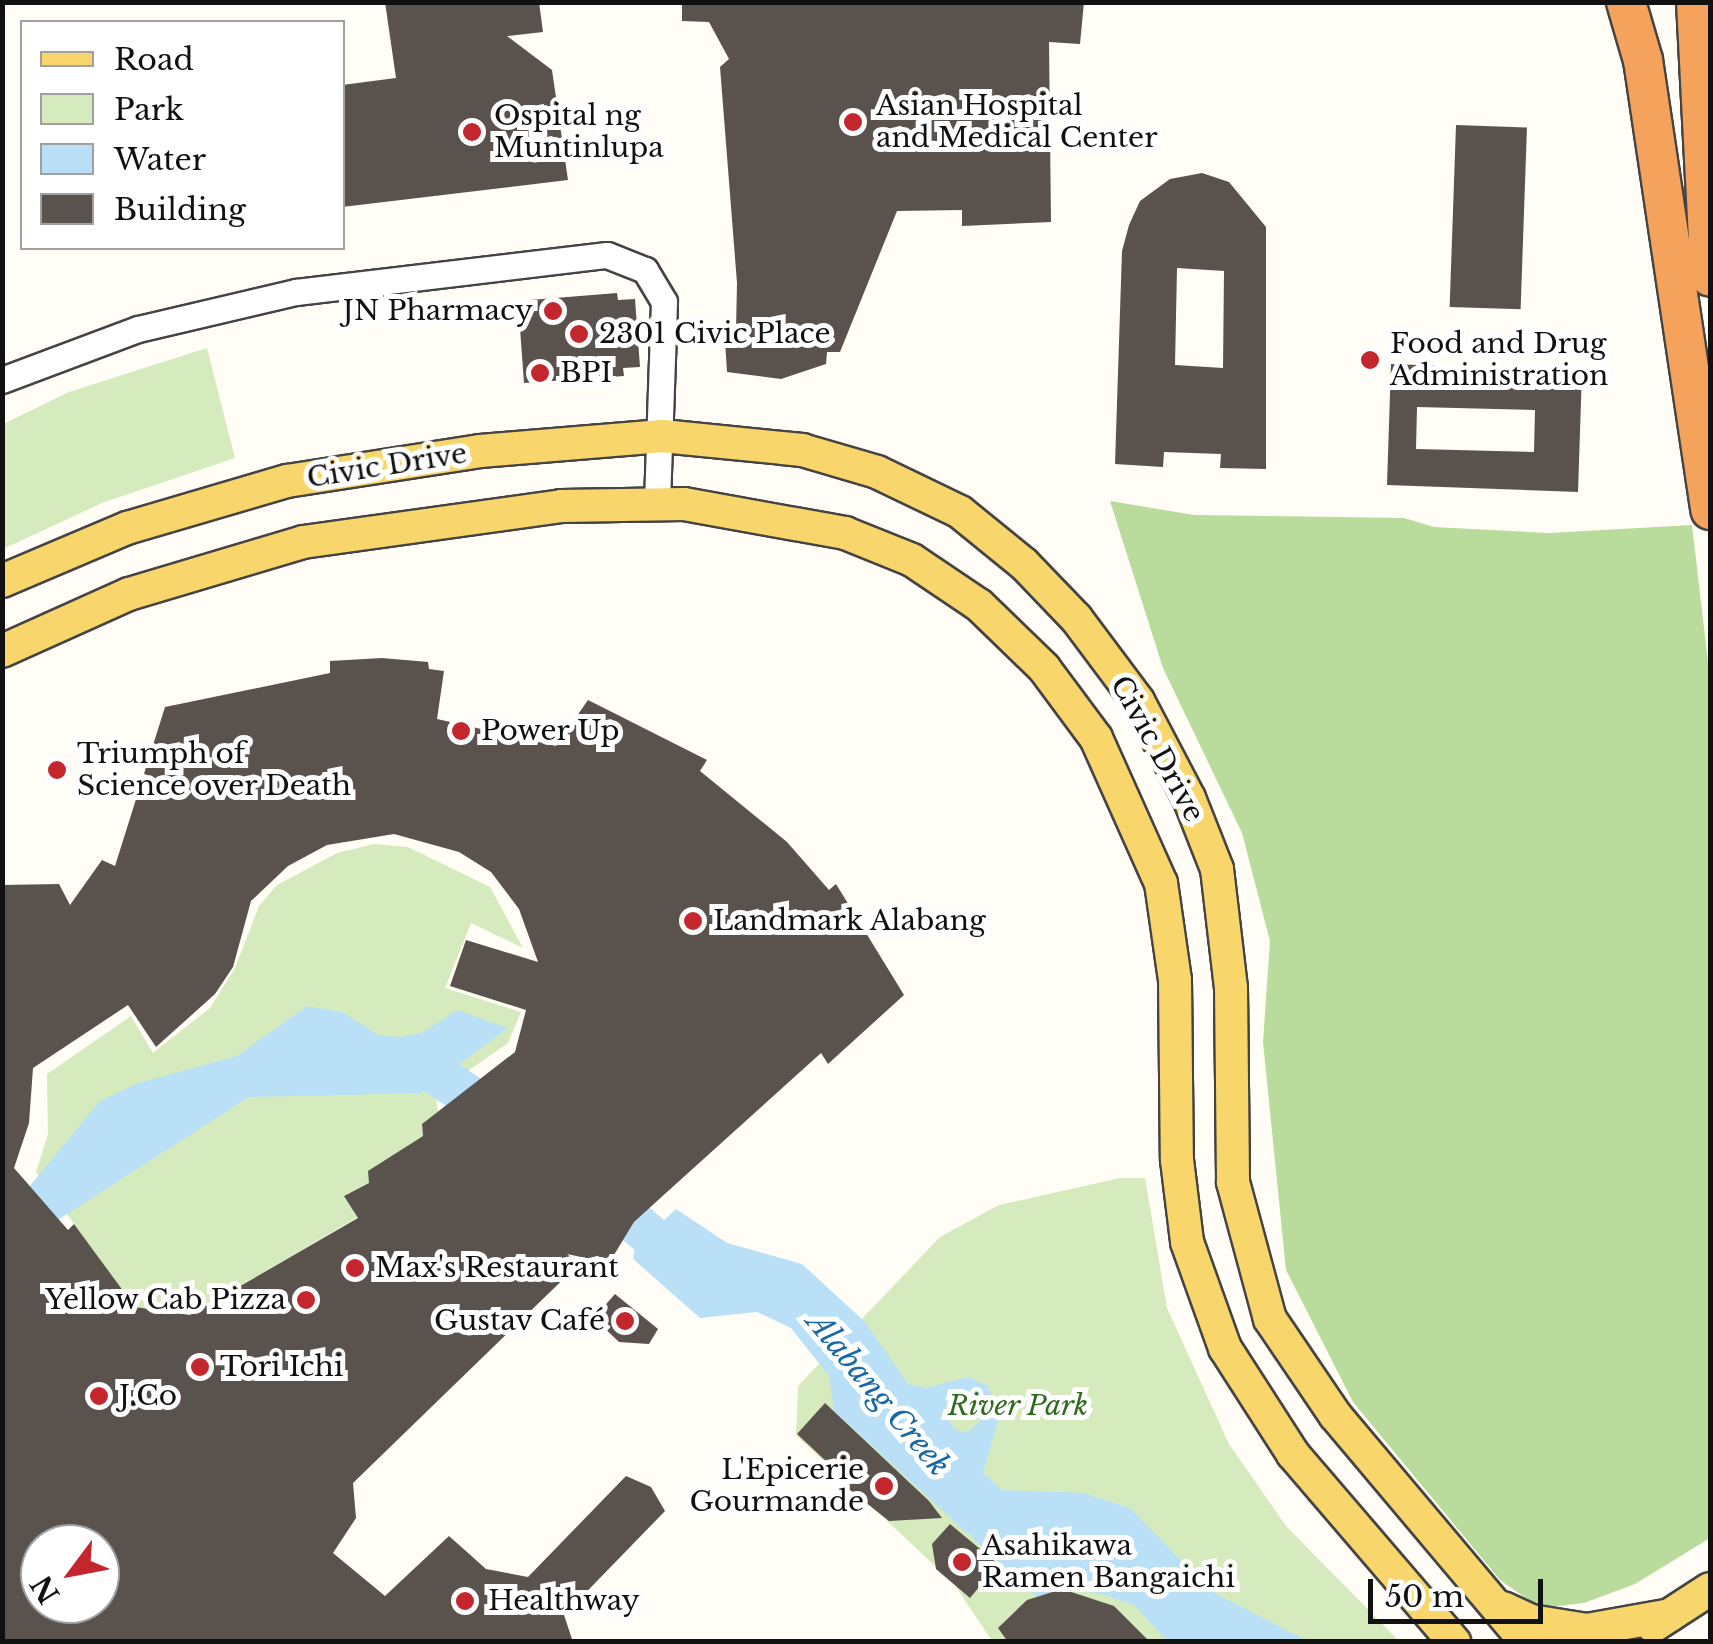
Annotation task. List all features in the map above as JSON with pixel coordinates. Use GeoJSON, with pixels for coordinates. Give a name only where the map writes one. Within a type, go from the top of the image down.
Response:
{"type":"FeatureCollection","features":[{"type":"Feature","properties":{"kind":"highway"},"geometry":{"type":"LineString","coordinates":[[1626,2],[1644,60],[1676,299],[1710,510]]}},
{"type":"Feature","properties":{"kind":"highway"},"geometry":{"type":"LineString","coordinates":[[1696,2],[1710,278]]}},
{"type":"Feature","properties":{"kind":"main road","name":"Civic Drive"},"geometry":{"type":"LineString","coordinates":[[2,581],[127,528],[287,481],[480,452],[662,436],[802,450],[877,472],[960,512],[1076,618],[1138,702],[1190,798],[1217,870],[1231,988],[1234,1182],[1270,1319],[1335,1415],[1526,1642]]}},
{"type":"Feature","properties":{"kind":"main road","name":"Civic Drive"},"geometry":{"type":"LineString","coordinates":[[2,651],[129,594],[303,542],[486,511],[657,502],[845,533],[912,560],[979,605],[1044,668],[1096,738],[1142,830],[1161,883],[1175,980],[1180,1191],[1204,1299],[1225,1348],[1293,1454],[1446,1636]]}},
{"type":"Feature","properties":{"kind":"main road"},"geometry":{"type":"LineString","coordinates":[[1627,1642],[1710,1590]]}},
{"type":"Feature","properties":{"kind":"main road"},"geometry":{"type":"LineString","coordinates":[[1498,1606],[1577,1630],[1637,1626],[1670,1615]]}},
{"type":"Feature","properties":{"kind":"street"},"geometry":{"type":"LineString","coordinates":[[2,380],[138,329],[296,292],[588,255],[645,270],[658,283],[666,317],[657,502]]}},
{"type":"Feature","properties":{"kind":"green space"},"geometry":{"type":"Polygon","coordinates":[[[207,348],[235,458],[102,503],[3,549],[3,424],[69,392],[207,348]]]}},
{"type":"Feature","properties":{"kind":"green space"},"geometry":{"type":"Polygon","coordinates":[[[1110,501],[1194,515],[1404,518],[1434,527],[1549,533],[1692,525],[1710,679],[1710,1538],[1635,1584],[1584,1603],[1540,1608],[1500,1580],[1353,1402],[1286,1270],[1263,1042],[1270,941],[1242,833],[1163,668],[1110,501]]]}},
{"type":"Feature","properties":{"kind":"green space"},"geometry":{"type":"Polygon","coordinates":[[[374,844],[408,847],[490,887],[523,948],[471,923],[445,988],[521,1012],[508,1043],[435,1094],[439,1115],[422,1124],[423,1136],[369,1171],[369,1183],[345,1195],[358,1217],[190,1315],[135,1307],[36,1172],[48,1134],[47,1074],[131,1016],[153,1053],[210,1008],[235,968],[259,906],[277,885],[337,853],[374,844]]]}},
{"type":"Feature","properties":{"kind":"green space","name":"River Park"},"geometry":{"type":"Polygon","coordinates":[[[1120,1178],[1145,1178],[1167,1308],[1229,1444],[1286,1526],[1399,1641],[992,1641],[954,1584],[796,1435],[798,1386],[940,1237],[999,1205],[1120,1178]]]}},
{"type":"Feature","properties":{"kind":"water"},"geometry":{"type":"Polygon","coordinates":[[[307,1006],[342,1012],[379,1035],[422,1033],[457,1010],[508,1028],[421,1093],[249,1097],[50,1225],[24,1193],[99,1102],[138,1083],[237,1056],[307,1006]]]}},
{"type":"Feature","properties":{"kind":"water"},"geometry":{"type":"Polygon","coordinates":[[[676,1209],[727,1243],[802,1264],[865,1322],[908,1384],[926,1388],[968,1377],[988,1386],[1000,1414],[983,1473],[1002,1490],[1083,1493],[1130,1508],[1209,1590],[1307,1641],[1167,1641],[1134,1605],[1102,1594],[1061,1588],[1037,1597],[834,1411],[829,1376],[791,1328],[757,1312],[700,1318],[633,1259],[635,1247],[676,1209]],[[958,1391],[948,1398],[944,1415],[957,1431],[969,1432],[986,1415],[958,1391]]]}},
{"type":"Feature","properties":{"kind":"building"},"geometry":{"type":"Polygon","coordinates":[[[385,2],[539,2],[543,32],[507,36],[552,70],[568,180],[345,207],[345,85],[396,78],[385,2]]]}},
{"type":"Feature","properties":{"kind":"building"},"geometry":{"type":"Polygon","coordinates":[[[682,2],[1084,2],[1080,44],[1049,42],[1051,222],[962,226],[962,210],[897,211],[840,352],[827,352],[826,364],[781,379],[727,372],[725,341],[736,330],[737,283],[720,67],[729,59],[709,22],[682,21],[682,2]]]}},
{"type":"Feature","properties":{"kind":"building"},"geometry":{"type":"Polygon","coordinates":[[[1456,125],[1527,127],[1521,309],[1450,307],[1456,125]]]}},
{"type":"Feature","properties":{"kind":"building"},"geometry":{"type":"Polygon","coordinates":[[[1202,173],[1229,182],[1266,227],[1266,469],[1220,468],[1221,454],[1164,452],[1163,467],[1115,464],[1122,251],[1140,201],[1170,179],[1202,173]],[[1177,268],[1175,365],[1223,368],[1224,271],[1177,268]]]}},
{"type":"Feature","properties":{"kind":"building","name":"2301 Civic Place"},"geometry":{"type":"Polygon","coordinates":[[[617,293],[618,300],[635,299],[640,367],[623,368],[624,376],[524,383],[518,301],[617,293]]]}},
{"type":"Feature","properties":{"kind":"building"},"geometry":{"type":"Polygon","coordinates":[[[1391,364],[1582,371],[1578,492],[1387,485],[1391,364]],[[1417,407],[1416,449],[1534,452],[1535,410],[1417,407]]]}},
{"type":"Feature","properties":{"kind":"building"},"geometry":{"type":"Polygon","coordinates":[[[382,658],[428,662],[429,669],[444,671],[437,719],[556,746],[588,700],[707,760],[700,771],[787,842],[829,890],[836,884],[904,995],[828,1064],[821,1053],[667,1192],[634,1222],[609,1263],[567,1254],[579,1264],[353,1483],[356,1518],[333,1553],[385,1596],[449,1536],[486,1569],[528,1577],[626,1476],[651,1487],[665,1511],[564,1615],[573,1642],[2,1642],[2,885],[59,884],[70,905],[102,860],[115,866],[165,707],[330,673],[330,661],[382,658]],[[394,834],[327,845],[288,866],[251,901],[233,967],[215,994],[156,1047],[128,1005],[33,1068],[29,1123],[14,1168],[68,1230],[74,1224],[135,1307],[190,1315],[358,1218],[344,1196],[369,1183],[368,1171],[423,1136],[422,1124],[515,1052],[526,1010],[450,986],[466,940],[538,962],[519,909],[491,872],[459,852],[394,834]]]}},
{"type":"Feature","properties":{"kind":"building"},"geometry":{"type":"Polygon","coordinates":[[[615,1294],[658,1329],[649,1344],[619,1342],[594,1318],[615,1294]]]}},
{"type":"Feature","properties":{"kind":"building"},"geometry":{"type":"Polygon","coordinates":[[[825,1403],[929,1501],[942,1518],[889,1521],[840,1482],[843,1477],[797,1434],[825,1403]]]}},
{"type":"Feature","properties":{"kind":"building"},"geometry":{"type":"Polygon","coordinates":[[[950,1524],[998,1564],[970,1598],[936,1569],[932,1544],[950,1524]]]}},
{"type":"Feature","properties":{"kind":"building"},"geometry":{"type":"Polygon","coordinates":[[[1062,1589],[1114,1606],[1150,1642],[1008,1642],[998,1628],[1027,1600],[1062,1589]]]}},
{"type":"Feature","properties":{"kind":"waterway","name":"Alabang Creek"},"geometry":{"type":"LineString","coordinates":[[389,1063],[419,1063],[465,1093]]}},
{"type":"Feature","properties":{"kind":"waterway","name":"Alabang Creek"},"geometry":{"type":"LineString","coordinates":[[634,1222],[693,1272]]}},
{"type":"Feature","properties":{"kind":"place","name":"Asian Hospital and Medical Center"},"geometry":{"type":"Point","coordinates":[853,122]}},
{"type":"Feature","properties":{"kind":"place","name":"Ospital ng Muntinlupa"},"geometry":{"type":"Point","coordinates":[472,132]}},
{"type":"Feature","properties":{"kind":"place","name":"JN Pharmacy"},"geometry":{"type":"Point","coordinates":[553,311]}},
{"type":"Feature","properties":{"kind":"place","name":"2301 Civic Place"},"geometry":{"type":"Point","coordinates":[579,334]}},
{"type":"Feature","properties":{"kind":"place","name":"Food and Drug Administration"},"geometry":{"type":"Point","coordinates":[1370,360]}},
{"type":"Feature","properties":{"kind":"place","name":"BPI"},"geometry":{"type":"Point","coordinates":[540,373]}},
{"type":"Feature","properties":{"kind":"place","name":"Power Up"},"geometry":{"type":"Point","coordinates":[461,731]}},
{"type":"Feature","properties":{"kind":"place","name":"Triumph of Science over Death"},"geometry":{"type":"Point","coordinates":[57,770]}},
{"type":"Feature","properties":{"kind":"place","name":"Landmark Alabang"},"geometry":{"type":"Point","coordinates":[693,921]}},
{"type":"Feature","properties":{"kind":"place","name":"Max's Restaurant"},"geometry":{"type":"Point","coordinates":[355,1268]}},
{"type":"Feature","properties":{"kind":"place","name":"Yellow Cab Pizza"},"geometry":{"type":"Point","coordinates":[306,1300]}},
{"type":"Feature","properties":{"kind":"place","name":"Gustav Café"},"geometry":{"type":"Point","coordinates":[625,1321]}},
{"type":"Feature","properties":{"kind":"place","name":"Tori Ichi"},"geometry":{"type":"Point","coordinates":[200,1367]}},
{"type":"Feature","properties":{"kind":"place","name":"J.Co"},"geometry":{"type":"Point","coordinates":[99,1396]}},
{"type":"Feature","properties":{"kind":"place","name":"L'Epicerie Gourmande"},"geometry":{"type":"Point","coordinates":[884,1486]}},
{"type":"Feature","properties":{"kind":"place","name":"Asahikawa Ramen Bangaichi"},"geometry":{"type":"Point","coordinates":[962,1562]}},
{"type":"Feature","properties":{"kind":"place","name":"Healthway"},"geometry":{"type":"Point","coordinates":[465,1601]}}]}
